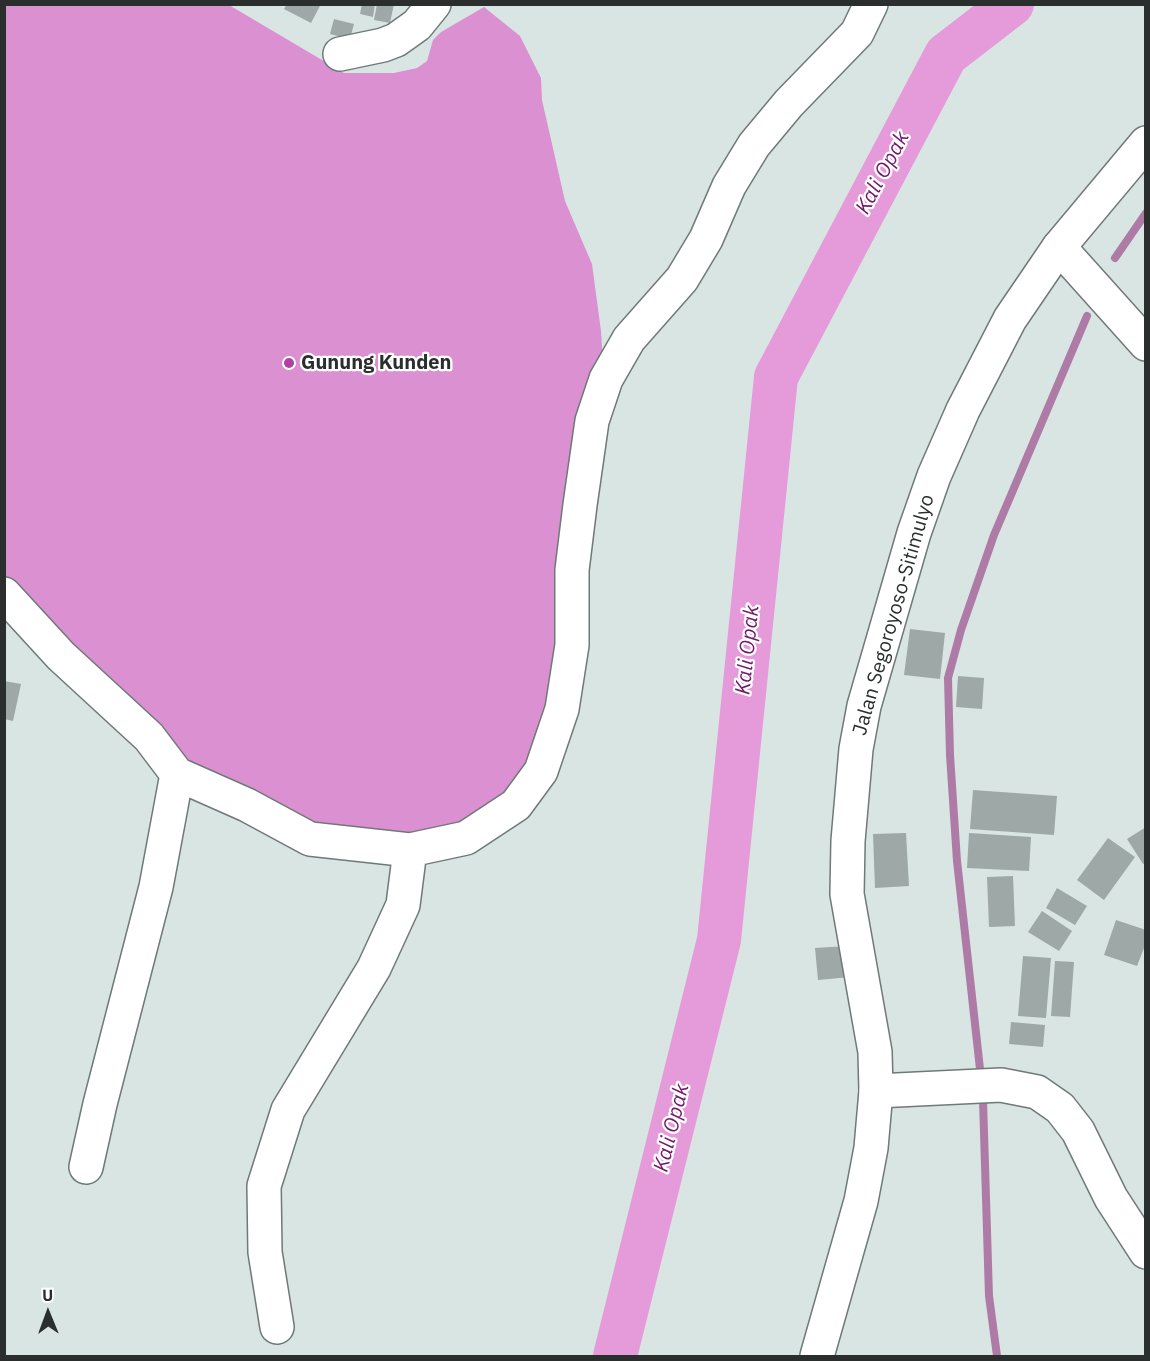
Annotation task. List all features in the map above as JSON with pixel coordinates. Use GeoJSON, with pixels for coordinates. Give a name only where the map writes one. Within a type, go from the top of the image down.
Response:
{"type":"FeatureCollection","features":[{"type":"Feature","properties":{"kind":"street"},"geometry":{"type":"LineString","coordinates":[[340,54],[396,40],[417,25],[434,4]]}},
{"type":"Feature","properties":{"kind":"street"},"geometry":{"type":"LineString","coordinates":[[4,594],[61,656],[149,737],[177,774],[310,838],[410,850],[466,838],[516,805],[541,771],[562,710],[572,645],[572,570],[579,516],[592,421],[606,379],[629,339],[682,279],[706,239],[729,186],[754,145],[789,103],[857,33],[871,4]]}},
{"type":"Feature","properties":{"kind":"street","name":"Jalan Segoroyoso-Sitimulyo"},"geometry":{"type":"LineString","coordinates":[[817,1356],[861,1201],[871,1148],[876,1090],[875,1052],[847,894],[848,841],[856,749],[864,706],[914,533],[934,476],[963,410],[1011,319],[1059,247],[1146,143]]}},
{"type":"Feature","properties":{"kind":"street"},"geometry":{"type":"LineString","coordinates":[[1059,247],[1146,344]]}},
{"type":"Feature","properties":{"kind":"street"},"geometry":{"type":"LineString","coordinates":[[86,1167],[156,888],[177,774]]}},
{"type":"Feature","properties":{"kind":"street"},"geometry":{"type":"LineString","coordinates":[[277,1327],[265,1252],[264,1186],[288,1110],[374,968],[403,905],[410,850]]}},
{"type":"Feature","properties":{"kind":"street"},"geometry":{"type":"LineString","coordinates":[[876,1090],[1001,1085],[1037,1092],[1060,1108],[1078,1131],[1111,1198],[1146,1252]]}},
{"type":"Feature","properties":{"kind":"shaded area"},"geometry":{"type":"Polygon","coordinates":[[[4,5],[229,5],[344,73],[394,73],[417,68],[427,61],[433,40],[441,32],[484,7],[520,36],[541,78],[542,100],[565,201],[592,264],[601,331],[604,378],[539,770],[466,837],[311,837],[178,772],[7,592],[4,575],[4,5]]]}},
{"type":"Feature","properties":{"kind":"building"},"geometry":{"type":"Polygon","coordinates":[[[287,4],[321,4],[311,23],[284,9],[287,4]]]}},
{"type":"Feature","properties":{"kind":"building"},"geometry":{"type":"Polygon","coordinates":[[[362,4],[375,4],[373,17],[360,14],[362,4]]]}},
{"type":"Feature","properties":{"kind":"building"},"geometry":{"type":"Polygon","coordinates":[[[377,4],[394,4],[390,23],[374,20],[377,4]]]}},
{"type":"Feature","properties":{"kind":"building"},"geometry":{"type":"Polygon","coordinates":[[[334,19],[354,24],[350,39],[330,34],[334,19]]]}},
{"type":"Feature","properties":{"kind":"building"},"geometry":{"type":"Polygon","coordinates":[[[910,629],[945,633],[940,679],[904,675],[910,629]]]}},
{"type":"Feature","properties":{"kind":"building"},"geometry":{"type":"Polygon","coordinates":[[[958,676],[984,678],[982,709],[956,707],[958,676]]]}},
{"type":"Feature","properties":{"kind":"building"},"geometry":{"type":"Polygon","coordinates":[[[4,681],[21,684],[13,721],[4,719],[4,681]]]}},
{"type":"Feature","properties":{"kind":"building"},"geometry":{"type":"Polygon","coordinates":[[[973,790],[1057,796],[1054,835],[970,829],[973,790]]]}},
{"type":"Feature","properties":{"kind":"building"},"geometry":{"type":"Polygon","coordinates":[[[1146,827],[1146,863],[1143,864],[1127,839],[1146,827]]]}},
{"type":"Feature","properties":{"kind":"building"},"geometry":{"type":"Polygon","coordinates":[[[906,833],[909,886],[875,888],[873,834],[906,833]]]}},
{"type":"Feature","properties":{"kind":"building"},"geometry":{"type":"Polygon","coordinates":[[[969,833],[1031,837],[1029,871],[967,868],[969,833]]]}},
{"type":"Feature","properties":{"kind":"building"},"geometry":{"type":"Polygon","coordinates":[[[1108,838],[1135,857],[1104,900],[1077,880],[1108,838]]]}},
{"type":"Feature","properties":{"kind":"building"},"geometry":{"type":"Polygon","coordinates":[[[1013,876],[1015,926],[989,927],[987,877],[1013,876]]]}},
{"type":"Feature","properties":{"kind":"building"},"geometry":{"type":"Polygon","coordinates":[[[1057,888],[1087,906],[1075,925],[1046,908],[1057,888]]]}},
{"type":"Feature","properties":{"kind":"building"},"geometry":{"type":"Polygon","coordinates":[[[1042,911],[1072,931],[1059,951],[1028,932],[1042,911]]]}},
{"type":"Feature","properties":{"kind":"building"},"geometry":{"type":"Polygon","coordinates":[[[1116,920],[1146,930],[1146,943],[1137,966],[1104,955],[1116,920]]]}},
{"type":"Feature","properties":{"kind":"building"},"geometry":{"type":"Polygon","coordinates":[[[847,946],[850,977],[818,980],[815,948],[847,946]]]}},
{"type":"Feature","properties":{"kind":"building"},"geometry":{"type":"Polygon","coordinates":[[[1023,956],[1051,958],[1046,1018],[1018,1016],[1023,956]]]}},
{"type":"Feature","properties":{"kind":"building"},"geometry":{"type":"Polygon","coordinates":[[[1055,961],[1074,962],[1070,1017],[1051,1016],[1055,961]]]}},
{"type":"Feature","properties":{"kind":"building"},"geometry":{"type":"Polygon","coordinates":[[[1011,1022],[1045,1025],[1043,1047],[1009,1044],[1011,1022]]]}},
{"type":"Feature","properties":{"kind":"waterway","name":"Kali Opak"},"geometry":{"type":"LineString","coordinates":[[615,1356],[719,940],[776,377],[946,55],[1012,4]]}},
{"type":"Feature","properties":{"kind":"waterway"},"geometry":{"type":"LineString","coordinates":[[1115,258],[1146,213]]}},
{"type":"Feature","properties":{"kind":"waterway"},"geometry":{"type":"LineString","coordinates":[[980,1069],[957,861],[948,678],[961,630],[994,535],[1087,316]]}},
{"type":"Feature","properties":{"kind":"waterway"},"geometry":{"type":"LineString","coordinates":[[983,1100],[989,1296],[997,1356]]}},
{"type":"Feature","properties":{"kind":"place","name":"Gunung Kunden"},"geometry":{"type":"Point","coordinates":[289,363]}}]}
